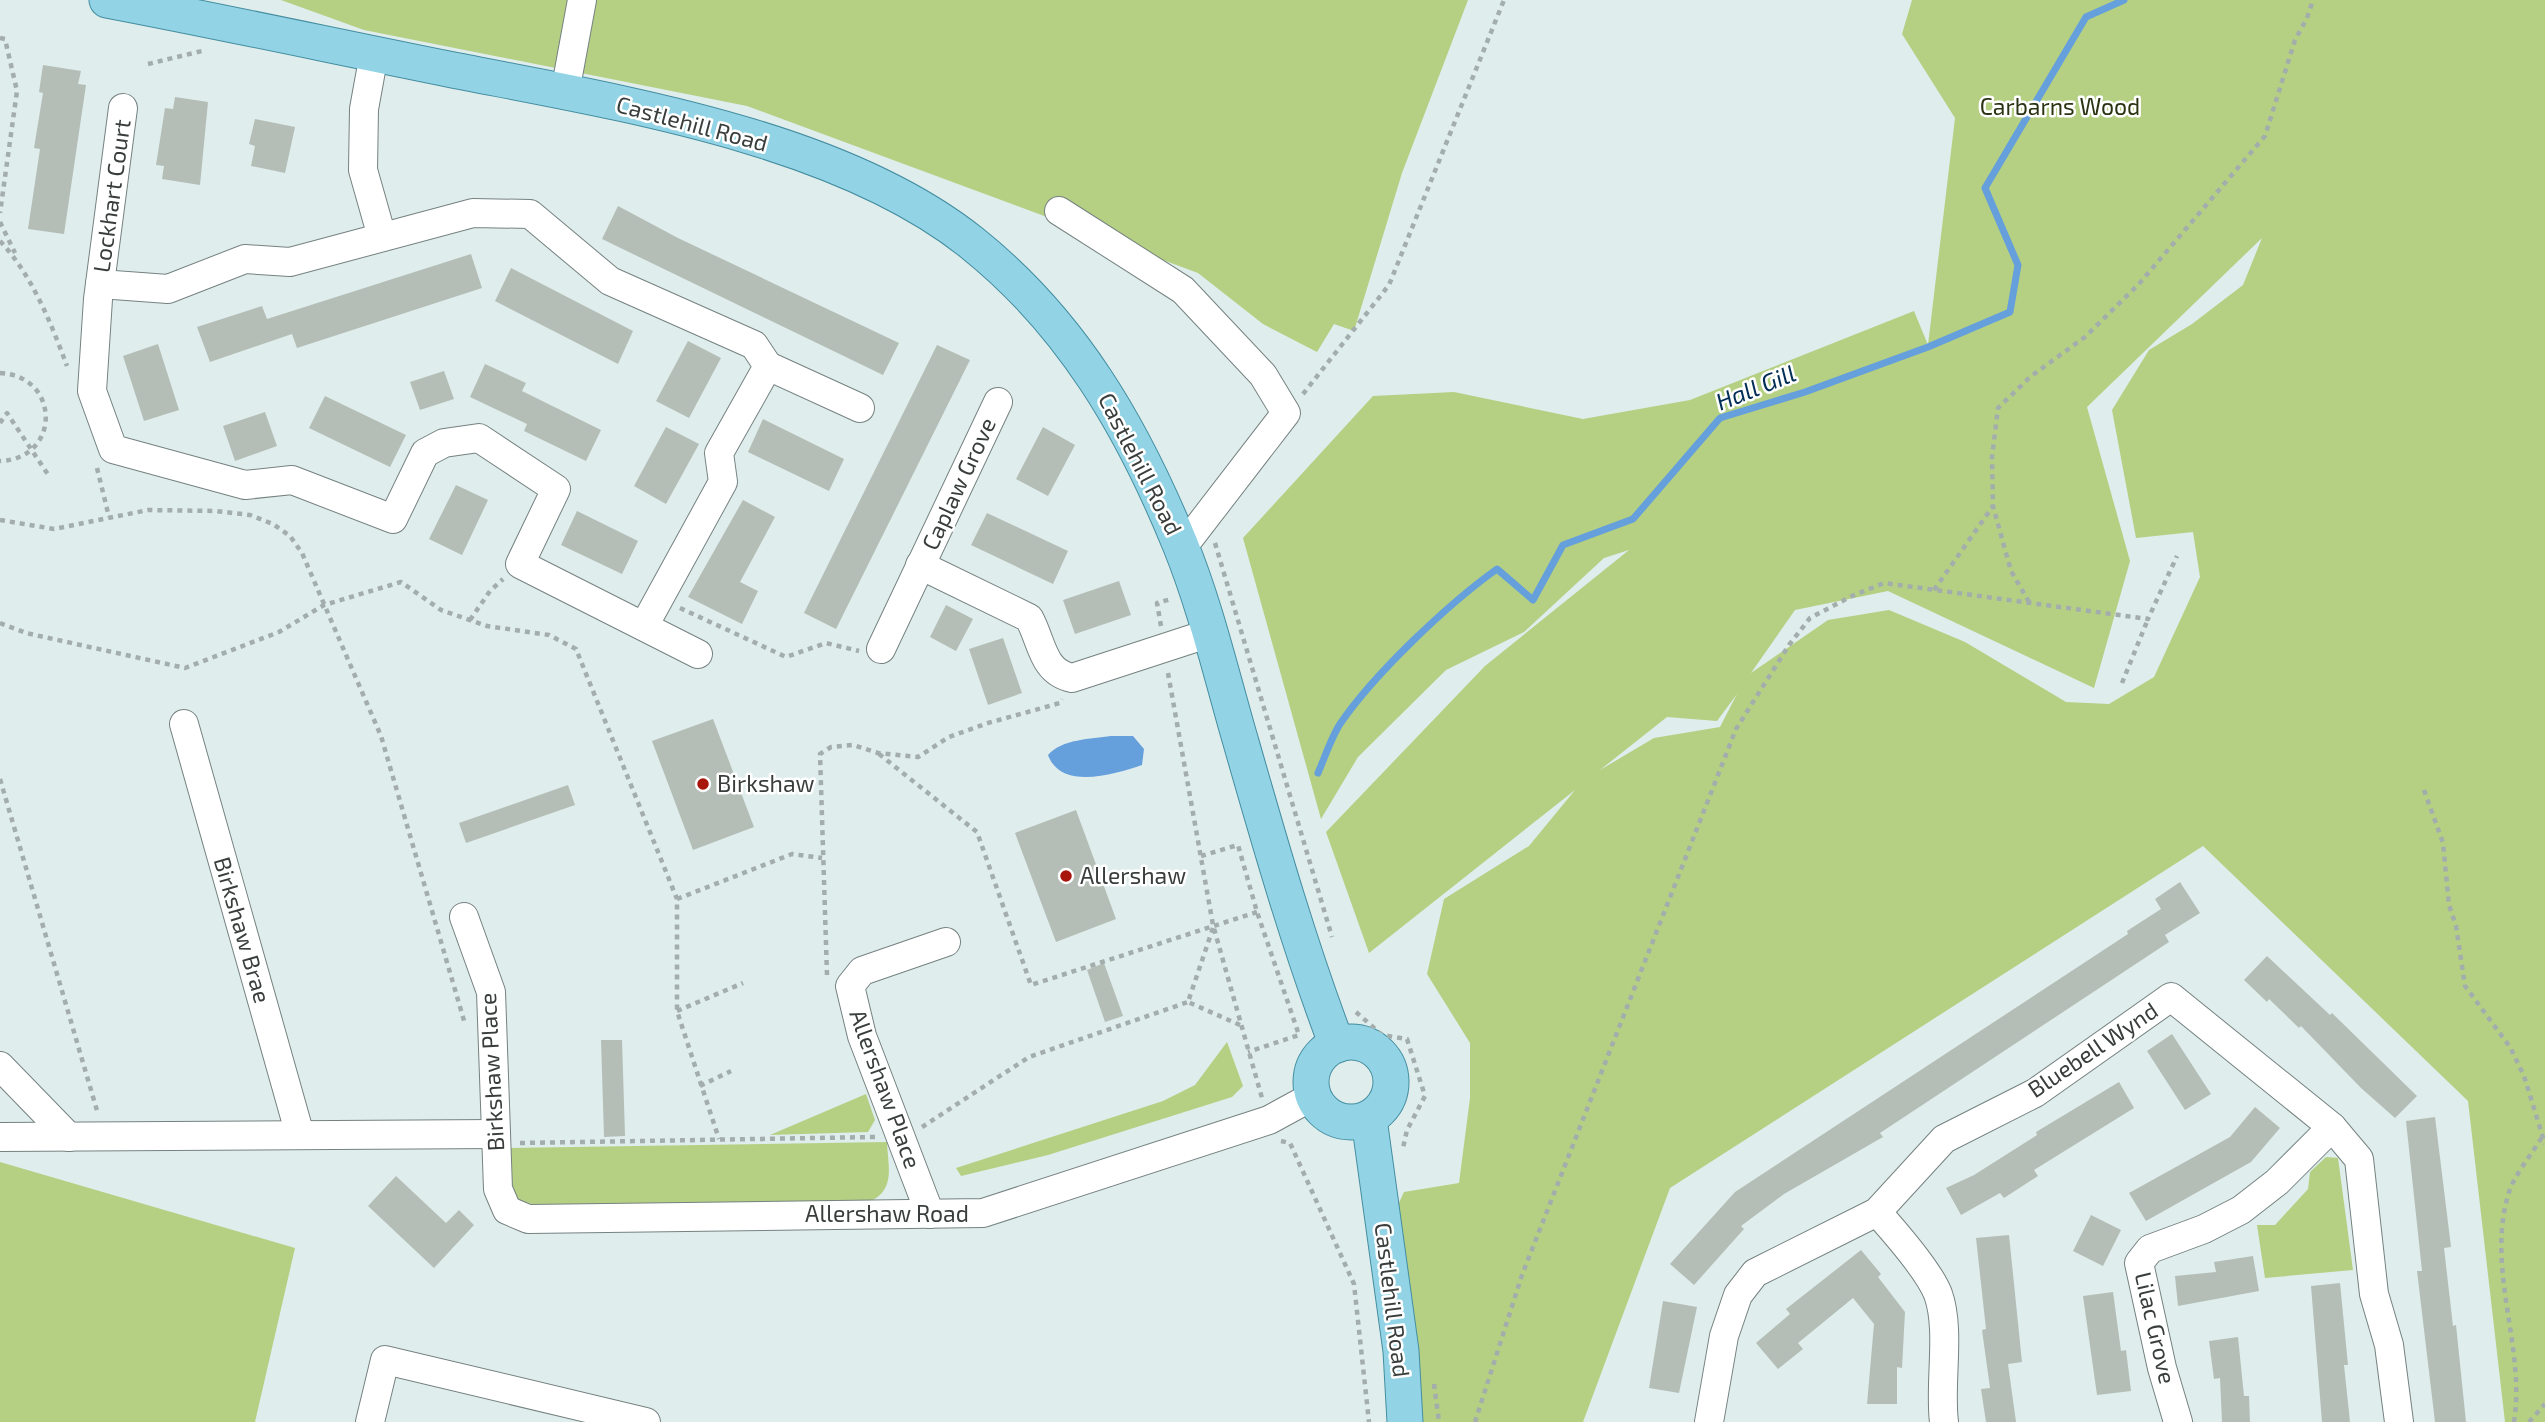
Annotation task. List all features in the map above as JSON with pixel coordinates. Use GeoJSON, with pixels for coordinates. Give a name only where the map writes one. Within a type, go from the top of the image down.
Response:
{"type":"FeatureCollection","features":[{"type":"Feature","properties":{"kind":"main road","name":"Castlehill Road"},"geometry":{"type":"LineString","coordinates":[[107,0],[565,92],[742,133],[842,170],[918,205],[970,241],[1024,288],[1088,364],[1137,448],[1182,548],[1210,632],[1309,970],[1337,1045]]}},
{"type":"Feature","properties":{"kind":"main road"},"geometry":{"type":"LineString","coordinates":[[1348,1041],[1370,1046],[1386,1062],[1392,1083],[1389,1097],[1369,1119],[1350,1123],[1324,1107],[1311,1082],[1315,1066],[1325,1052],[1348,1041]]}},
{"type":"Feature","properties":{"kind":"main road","name":"Castlehill Road"},"geometry":{"type":"LineString","coordinates":[[1324,1107],[1376,1177]]}},
{"type":"Feature","properties":{"kind":"main road","name":"Castlehill Road"},"geometry":{"type":"LineString","coordinates":[[1369,1119],[1401,1351],[1405,1422]]}},
{"type":"Feature","properties":{"kind":"street"},"geometry":{"type":"LineString","coordinates":[[565,92],[582,0]]}},
{"type":"Feature","properties":{"kind":"street"},"geometry":{"type":"LineString","coordinates":[[374,54],[364,109],[363,170],[382,237]]}},
{"type":"Feature","properties":{"kind":"street","name":"Lockhart Court"},"geometry":{"type":"LineString","coordinates":[[123,108],[100,284],[92,391],[113,449],[245,485],[292,480],[393,519],[425,453],[444,443],[478,438],[556,489],[520,564]]}},
{"type":"Feature","properties":{"kind":"street"},"geometry":{"type":"LineString","coordinates":[[1059,211],[1183,290],[1263,375],[1286,413]]}},
{"type":"Feature","properties":{"kind":"street"},"geometry":{"type":"LineString","coordinates":[[100,284],[168,289],[245,259],[290,262],[473,213],[530,214],[610,281],[754,345],[768,366],[860,408]]}},
{"type":"Feature","properties":{"kind":"street"},"geometry":{"type":"LineString","coordinates":[[644,626],[723,482],[719,453],[768,366]]}},
{"type":"Feature","properties":{"kind":"street","name":"Caplaw Grove"},"geometry":{"type":"LineString","coordinates":[[881,649],[998,402]]}},
{"type":"Feature","properties":{"kind":"street","name":"Castlehill Road"},"geometry":{"type":"LineString","coordinates":[[1182,548],[1286,413]]}},
{"type":"Feature","properties":{"kind":"street"},"geometry":{"type":"LineString","coordinates":[[520,564],[698,653]]}},
{"type":"Feature","properties":{"kind":"street","name":"Caplaw Grove"},"geometry":{"type":"LineString","coordinates":[[920,565],[1023,614],[1033,625],[1052,669],[1072,678]]}},
{"type":"Feature","properties":{"kind":"street"},"geometry":{"type":"LineString","coordinates":[[1072,678],[1210,632]]}},
{"type":"Feature","properties":{"kind":"street","name":"Birkshaw Brae"},"geometry":{"type":"LineString","coordinates":[[184,724],[300,1135]]}},
{"type":"Feature","properties":{"kind":"street","name":"Birkshaw Place"},"geometry":{"type":"LineString","coordinates":[[464,917],[491,992],[498,1189]]}},
{"type":"Feature","properties":{"kind":"street","name":"Allershaw Place"},"geometry":{"type":"LineString","coordinates":[[930,1214],[862,1036],[850,986],[862,971],[946,942]]}},
{"type":"Feature","properties":{"kind":"street","name":"Bluebell Wynd"},"geometry":{"type":"LineString","coordinates":[[1709,1422],[1724,1336],[1738,1295],[1755,1273],[1877,1212],[1944,1139],[2035,1093],[2171,997],[2332,1127],[2358,1159],[2374,1294],[2389,1345],[2399,1422]]}},
{"type":"Feature","properties":{"kind":"street"},"geometry":{"type":"LineString","coordinates":[[0,1066],[69,1137]]}},
{"type":"Feature","properties":{"kind":"street","name":"Allershaw Road"},"geometry":{"type":"LineString","coordinates":[[498,1189],[507,1210],[528,1219],[983,1213],[1269,1121],[1324,1107]]}},
{"type":"Feature","properties":{"kind":"street","name":"Lilac Grove"},"geometry":{"type":"LineString","coordinates":[[2178,1422],[2162,1368],[2139,1263],[2150,1249],[2204,1229],[2241,1210],[2277,1182],[2332,1127]]}},
{"type":"Feature","properties":{"kind":"street"},"geometry":{"type":"LineString","coordinates":[[0,1137],[300,1135],[495,1139]]}},
{"type":"Feature","properties":{"kind":"street"},"geometry":{"type":"LineString","coordinates":[[1877,1212],[1896,1232],[1937,1292],[1942,1313],[1940,1394],[1944,1422]]}},
{"type":"Feature","properties":{"kind":"street"},"geometry":{"type":"LineString","coordinates":[[370,1422],[385,1360],[646,1422]]}},
{"type":"Feature","properties":{"kind":"path"},"geometry":{"type":"LineString","coordinates":[[1286,413],[1389,285],[1504,0]]}},
{"type":"Feature","properties":{"kind":"path"},"geometry":{"type":"LineString","coordinates":[[2029,602],[2011,571],[1993,506],[1992,457],[1998,408],[2030,377],[2085,337],[2138,285],[2265,136],[2295,40],[2313,0]]}},
{"type":"Feature","properties":{"kind":"path"},"geometry":{"type":"LineString","coordinates":[[0,38],[5,38],[17,91],[0,213]]}},
{"type":"Feature","properties":{"kind":"path"},"geometry":{"type":"LineString","coordinates":[[0,222],[15,253]]}},
{"type":"Feature","properties":{"kind":"path"},"geometry":{"type":"LineString","coordinates":[[0,242],[13,255],[52,326],[70,374]]}},
{"type":"Feature","properties":{"kind":"path"},"geometry":{"type":"LineString","coordinates":[[0,373],[21,377],[31,384],[44,404],[45,429],[32,450],[21,457],[0,461]]}},
{"type":"Feature","properties":{"kind":"path"},"geometry":{"type":"LineString","coordinates":[[0,423],[7,413],[48,476]]}},
{"type":"Feature","properties":{"kind":"path"},"geometry":{"type":"LineString","coordinates":[[96,464],[109,517]]}},
{"type":"Feature","properties":{"kind":"path"},"geometry":{"type":"LineString","coordinates":[[1934,590],[1993,506]]}},
{"type":"Feature","properties":{"kind":"path"},"geometry":{"type":"LineString","coordinates":[[0,520],[54,529],[148,510],[216,511],[260,519],[290,536],[302,554],[381,736],[466,1027]]}},
{"type":"Feature","properties":{"kind":"path"},"geometry":{"type":"LineString","coordinates":[[2122,683],[2177,556]]}},
{"type":"Feature","properties":{"kind":"path"},"geometry":{"type":"LineString","coordinates":[[470,620],[489,591],[520,564]]}},
{"type":"Feature","properties":{"kind":"path"},"geometry":{"type":"LineString","coordinates":[[0,623],[26,633],[184,668],[279,632],[324,605],[401,582],[441,610],[487,626],[549,635],[576,649],[677,899],[677,1011],[719,1139]]}},
{"type":"Feature","properties":{"kind":"path"},"geometry":{"type":"LineString","coordinates":[[1475,1422],[1522,1275],[1736,729],[1789,645],[1810,618],[1884,583],[2148,619]]}},
{"type":"Feature","properties":{"kind":"path"},"geometry":{"type":"LineString","coordinates":[[1196,592],[1157,603],[1213,925],[1269,1121],[1267,1136],[1290,1143],[1354,1284],[1369,1422]]}},
{"type":"Feature","properties":{"kind":"path"},"geometry":{"type":"LineString","coordinates":[[659,599],[786,657],[826,643],[854,652],[881,649]]}},
{"type":"Feature","properties":{"kind":"path"},"geometry":{"type":"LineString","coordinates":[[831,984],[826,972],[820,754],[831,747],[853,745],[878,753],[918,757],[949,737],[1060,703],[1072,678]]}},
{"type":"Feature","properties":{"kind":"path"},"geometry":{"type":"LineString","coordinates":[[878,753],[977,832],[1031,985],[1257,912]]}},
{"type":"Feature","properties":{"kind":"path"},"geometry":{"type":"LineString","coordinates":[[0,779],[104,1137]]}},
{"type":"Feature","properties":{"kind":"path"},"geometry":{"type":"LineString","coordinates":[[2424,790],[2443,843],[2449,905],[2456,926],[2465,986],[2510,1047],[2524,1076],[2545,1144]]}},
{"type":"Feature","properties":{"kind":"path"},"geometry":{"type":"LineString","coordinates":[[1201,856],[1238,845],[1257,912],[1299,1035],[1248,1052]]}},
{"type":"Feature","properties":{"kind":"path"},"geometry":{"type":"LineString","coordinates":[[677,899],[792,855],[822,858]]}},
{"type":"Feature","properties":{"kind":"path"},"geometry":{"type":"LineString","coordinates":[[1188,1002],[1213,925]]}},
{"type":"Feature","properties":{"kind":"path"},"geometry":{"type":"LineString","coordinates":[[677,1011],[743,983]]}},
{"type":"Feature","properties":{"kind":"path"},"geometry":{"type":"LineString","coordinates":[[495,1139],[903,1140],[1029,1057],[1188,1002],[1241,1025]]}},
{"type":"Feature","properties":{"kind":"path"},"geometry":{"type":"LineString","coordinates":[[700,1086],[730,1071]]}},
{"type":"Feature","properties":{"kind":"path"},"geometry":{"type":"LineString","coordinates":[[2514,1422],[2518,1392],[2505,1308],[2501,1248],[2510,1191],[2544,1134]]}},
{"type":"Feature","properties":{"kind":"path"},"geometry":{"type":"LineString","coordinates":[[2529,1422],[2545,1404]]}},
{"type":"Feature","properties":{"kind":"green space"},"geometry":{"type":"Polygon","coordinates":[[[281,0],[1468,0],[1402,173],[1354,331],[1334,324],[1317,352],[1263,324],[1198,273],[747,106],[364,30],[281,0]]]}},
{"type":"Feature","properties":{"kind":"green space","name":"Carbarns Wood"},"geometry":{"type":"Polygon","coordinates":[[[1912,0],[2545,0],[2545,1422],[2505,1422],[2468,1101],[2203,846],[1670,1188],[1583,1422],[1421,1422],[1390,1222],[1404,1192],[1459,1183],[1470,1098],[1470,1043],[1427,974],[1444,899],[1529,846],[1575,790],[1369,953],[1326,832],[1485,666],[1629,550],[1604,558],[1524,632],[1446,670],[1358,757],[1321,819],[1243,538],[1373,396],[1454,392],[1583,419],[1690,400],[1914,311],[1928,345],[1955,118],[1902,34],[1912,0]],[[2262,238],[2087,407],[2130,561],[2094,688],[1888,591],[1795,610],[1751,673],[1828,620],[1889,610],[1965,642],[2066,702],[2109,704],[2154,677],[2200,577],[2193,532],[2136,538],[2112,410],[2149,350],[2192,324],[2243,285],[2262,238]],[[1737,694],[1717,721],[1667,717],[1600,770],[1654,738],[1720,727],[1737,694]]]}},
{"type":"Feature","properties":{"kind":"green space"},"geometry":{"type":"Polygon","coordinates":[[[1227,1042],[1243,1086],[1232,1097],[1048,1155],[961,1176],[956,1168],[1163,1101],[1195,1085],[1227,1042]]]}},
{"type":"Feature","properties":{"kind":"green space"},"geometry":{"type":"Polygon","coordinates":[[[866,1094],[875,1120],[868,1132],[770,1135],[866,1094]]]}},
{"type":"Feature","properties":{"kind":"green space"},"geometry":{"type":"Polygon","coordinates":[[[887,1142],[887,1184],[878,1197],[869,1202],[536,1205],[521,1201],[509,1193],[506,1148],[887,1142]]]}},
{"type":"Feature","properties":{"kind":"green space"},"geometry":{"type":"Polygon","coordinates":[[[2326,1157],[2338,1158],[2353,1270],[2265,1278],[2257,1225],[2275,1225],[2308,1189],[2310,1172],[2326,1157]]]}},
{"type":"Feature","properties":{"kind":"green space"},"geometry":{"type":"Polygon","coordinates":[[[0,1162],[295,1248],[255,1422],[0,1422],[0,1162]]]}},
{"type":"Feature","properties":{"kind":"water"},"geometry":{"type":"Polygon","coordinates":[[[1111,736],[1133,736],[1144,749],[1142,765],[1104,775],[1076,776],[1064,773],[1048,755],[1069,743],[1111,736]]]}},
{"type":"Feature","properties":{"kind":"building"},"geometry":{"type":"Polygon","coordinates":[[[43,65],[81,71],[78,84],[86,85],[64,234],[28,229],[40,149],[34,148],[43,93],[39,92],[43,65]]]}},
{"type":"Feature","properties":{"kind":"building"},"geometry":{"type":"Polygon","coordinates":[[[175,97],[208,102],[200,185],[162,179],[164,166],[156,165],[165,108],[173,109],[175,97]]]}},
{"type":"Feature","properties":{"kind":"building"},"geometry":{"type":"Polygon","coordinates":[[[255,119],[295,127],[285,173],[251,166],[255,146],[249,144],[255,119]]]}},
{"type":"Feature","properties":{"kind":"building"},"geometry":{"type":"Polygon","coordinates":[[[618,206],[678,238],[899,343],[883,375],[602,239],[618,206]]]}},
{"type":"Feature","properties":{"kind":"building"},"geometry":{"type":"Polygon","coordinates":[[[471,254],[482,288],[297,348],[292,334],[210,362],[197,327],[262,306],[267,319],[471,254]]]}},
{"type":"Feature","properties":{"kind":"building"},"geometry":{"type":"Polygon","coordinates":[[[511,268],[633,331],[618,364],[495,301],[511,268]]]}},
{"type":"Feature","properties":{"kind":"building"},"geometry":{"type":"Polygon","coordinates":[[[688,341],[721,358],[689,418],[656,401],[688,341]]]}},
{"type":"Feature","properties":{"kind":"building"},"geometry":{"type":"Polygon","coordinates":[[[158,344],[179,410],[144,421],[123,356],[158,344]]]}},
{"type":"Feature","properties":{"kind":"building"},"geometry":{"type":"Polygon","coordinates":[[[937,345],[970,360],[836,629],[804,613],[937,345]]]}},
{"type":"Feature","properties":{"kind":"building"},"geometry":{"type":"Polygon","coordinates":[[[485,364],[526,383],[522,391],[601,430],[586,461],[524,431],[527,424],[470,397],[485,364]]]}},
{"type":"Feature","properties":{"kind":"building"},"geometry":{"type":"Polygon","coordinates":[[[444,371],[454,399],[420,410],[410,382],[444,371]]]}},
{"type":"Feature","properties":{"kind":"building"},"geometry":{"type":"Polygon","coordinates":[[[325,396],[406,435],[390,467],[309,428],[325,396]]]}},
{"type":"Feature","properties":{"kind":"building"},"geometry":{"type":"Polygon","coordinates":[[[265,412],[277,446],[235,461],[223,426],[265,412]]]}},
{"type":"Feature","properties":{"kind":"building"},"geometry":{"type":"Polygon","coordinates":[[[763,419],[844,459],[829,491],[748,452],[763,419]]]}},
{"type":"Feature","properties":{"kind":"building"},"geometry":{"type":"Polygon","coordinates":[[[666,427],[699,444],[666,504],[634,486],[666,427]]]}},
{"type":"Feature","properties":{"kind":"building"},"geometry":{"type":"Polygon","coordinates":[[[1043,427],[1075,445],[1048,496],[1016,479],[1043,427]]]}},
{"type":"Feature","properties":{"kind":"building"},"geometry":{"type":"Polygon","coordinates":[[[456,485],[488,500],[462,555],[429,539],[456,485]]]}},
{"type":"Feature","properties":{"kind":"building"},"geometry":{"type":"Polygon","coordinates":[[[743,500],[775,517],[740,582],[758,591],[742,624],[688,597],[743,500]]]}},
{"type":"Feature","properties":{"kind":"building"},"geometry":{"type":"Polygon","coordinates":[[[577,511],[638,541],[622,574],[561,545],[577,511]]]}},
{"type":"Feature","properties":{"kind":"building"},"geometry":{"type":"Polygon","coordinates":[[[987,513],[1068,551],[1053,584],[971,545],[987,513]]]}},
{"type":"Feature","properties":{"kind":"building"},"geometry":{"type":"Polygon","coordinates":[[[1119,581],[1131,615],[1075,634],[1063,600],[1119,581]]]}},
{"type":"Feature","properties":{"kind":"building"},"geometry":{"type":"Polygon","coordinates":[[[946,605],[973,619],[956,651],[930,637],[946,605]]]}},
{"type":"Feature","properties":{"kind":"building"},"geometry":{"type":"Polygon","coordinates":[[[1003,638],[1022,693],[988,705],[969,649],[1003,638]]]}},
{"type":"Feature","properties":{"kind":"building","name":"Birkshaw"},"geometry":{"type":"Polygon","coordinates":[[[713,719],[754,827],[693,850],[652,741],[713,719]]]}},
{"type":"Feature","properties":{"kind":"building"},"geometry":{"type":"Polygon","coordinates":[[[568,785],[575,805],[466,843],[459,823],[568,785]]]}},
{"type":"Feature","properties":{"kind":"building","name":"Allershaw"},"geometry":{"type":"Polygon","coordinates":[[[1076,810],[1116,919],[1056,942],[1015,833],[1076,810]]]}},
{"type":"Feature","properties":{"kind":"building"},"geometry":{"type":"Polygon","coordinates":[[[2180,882],[2200,913],[2165,935],[2169,942],[1880,1133],[1883,1137],[1784,1194],[1741,1226],[1744,1229],[1694,1285],[1670,1264],[1735,1192],[2128,934],[2127,931],[2161,909],[2155,899],[2180,882]]]}},
{"type":"Feature","properties":{"kind":"building"},"geometry":{"type":"Polygon","coordinates":[[[2267,956],[2330,1015],[2332,1013],[2417,1096],[2395,1118],[2361,1088],[2301,1026],[2299,1028],[2269,999],[2267,1002],[2244,980],[2267,956]]]}},
{"type":"Feature","properties":{"kind":"building"},"geometry":{"type":"Polygon","coordinates":[[[1104,963],[1123,1016],[1105,1022],[1087,970],[1104,963]]]}},
{"type":"Feature","properties":{"kind":"building"},"geometry":{"type":"Polygon","coordinates":[[[2172,1034],[2211,1094],[2185,1110],[2147,1051],[2172,1034]]]}},
{"type":"Feature","properties":{"kind":"building"},"geometry":{"type":"Polygon","coordinates":[[[601,1040],[622,1040],[625,1136],[604,1137],[601,1040]]]}},
{"type":"Feature","properties":{"kind":"building"},"geometry":{"type":"Polygon","coordinates":[[[2119,1082],[2134,1108],[2034,1170],[2038,1176],[2004,1198],[2000,1193],[1961,1215],[1946,1188],[1974,1175],[2037,1135],[2036,1132],[2119,1082]]]}},
{"type":"Feature","properties":{"kind":"building"},"geometry":{"type":"Polygon","coordinates":[[[2255,1107],[2280,1128],[2251,1162],[2146,1221],[2129,1193],[2230,1137],[2255,1107]]]}},
{"type":"Feature","properties":{"kind":"building"},"geometry":{"type":"Polygon","coordinates":[[[2435,1117],[2451,1247],[2444,1248],[2453,1326],[2456,1325],[2466,1422],[2435,1422],[2417,1271],[2422,1271],[2406,1121],[2435,1117]]]}},
{"type":"Feature","properties":{"kind":"building"},"geometry":{"type":"Polygon","coordinates":[[[396,1176],[446,1223],[459,1210],[474,1225],[434,1268],[368,1206],[396,1176]]]}},
{"type":"Feature","properties":{"kind":"building"},"geometry":{"type":"Polygon","coordinates":[[[2091,1215],[2121,1230],[2103,1266],[2073,1251],[2091,1215]]]}},
{"type":"Feature","properties":{"kind":"building"},"geometry":{"type":"Polygon","coordinates":[[[2009,1235],[2022,1362],[2008,1364],[2016,1422],[1986,1422],[1981,1389],[1990,1388],[1982,1330],[1986,1329],[1976,1238],[2009,1235]]]}},
{"type":"Feature","properties":{"kind":"building"},"geometry":{"type":"Polygon","coordinates":[[[1861,1250],[1881,1274],[1878,1277],[1905,1312],[1902,1368],[1897,1367],[1897,1404],[1867,1404],[1874,1324],[1853,1298],[1798,1343],[1803,1349],[1778,1369],[1756,1343],[1790,1314],[1786,1309],[1861,1250]]]}},
{"type":"Feature","properties":{"kind":"building"},"geometry":{"type":"Polygon","coordinates":[[[2253,1256],[2259,1291],[2178,1306],[2175,1276],[2216,1272],[2214,1262],[2253,1256]]]}},
{"type":"Feature","properties":{"kind":"building"},"geometry":{"type":"Polygon","coordinates":[[[2340,1283],[2350,1422],[2322,1422],[2311,1286],[2340,1283]]]}},
{"type":"Feature","properties":{"kind":"building"},"geometry":{"type":"Polygon","coordinates":[[[2113,1292],[2121,1351],[2126,1350],[2131,1391],[2097,1395],[2083,1296],[2113,1292]]]}},
{"type":"Feature","properties":{"kind":"building"},"geometry":{"type":"Polygon","coordinates":[[[1663,1301],[1697,1307],[1679,1393],[1649,1388],[1663,1301]]]}},
{"type":"Feature","properties":{"kind":"building"},"geometry":{"type":"Polygon","coordinates":[[[2238,1337],[2244,1396],[2249,1396],[2250,1422],[2222,1422],[2220,1378],[2214,1379],[2209,1341],[2238,1337]]]}},
{"type":"Feature","properties":{"kind":"waterway","name":"Hall Gill"},"geometry":{"type":"LineString","coordinates":[[1318,773],[1337,729],[1354,704],[1392,662],[1457,601],[1497,569],[1533,600],[1563,545],[1633,519],[1720,418],[1805,392],[1928,347],[2010,312],[2018,265],[1985,188],[2086,17],[2124,0]]}},
{"type":"Feature","properties":{"kind":"place","name":"Birkshaw"},"geometry":{"type":"Point","coordinates":[703,784]}},
{"type":"Feature","properties":{"kind":"place","name":"Allershaw"},"geometry":{"type":"Point","coordinates":[1066,876]}}]}
